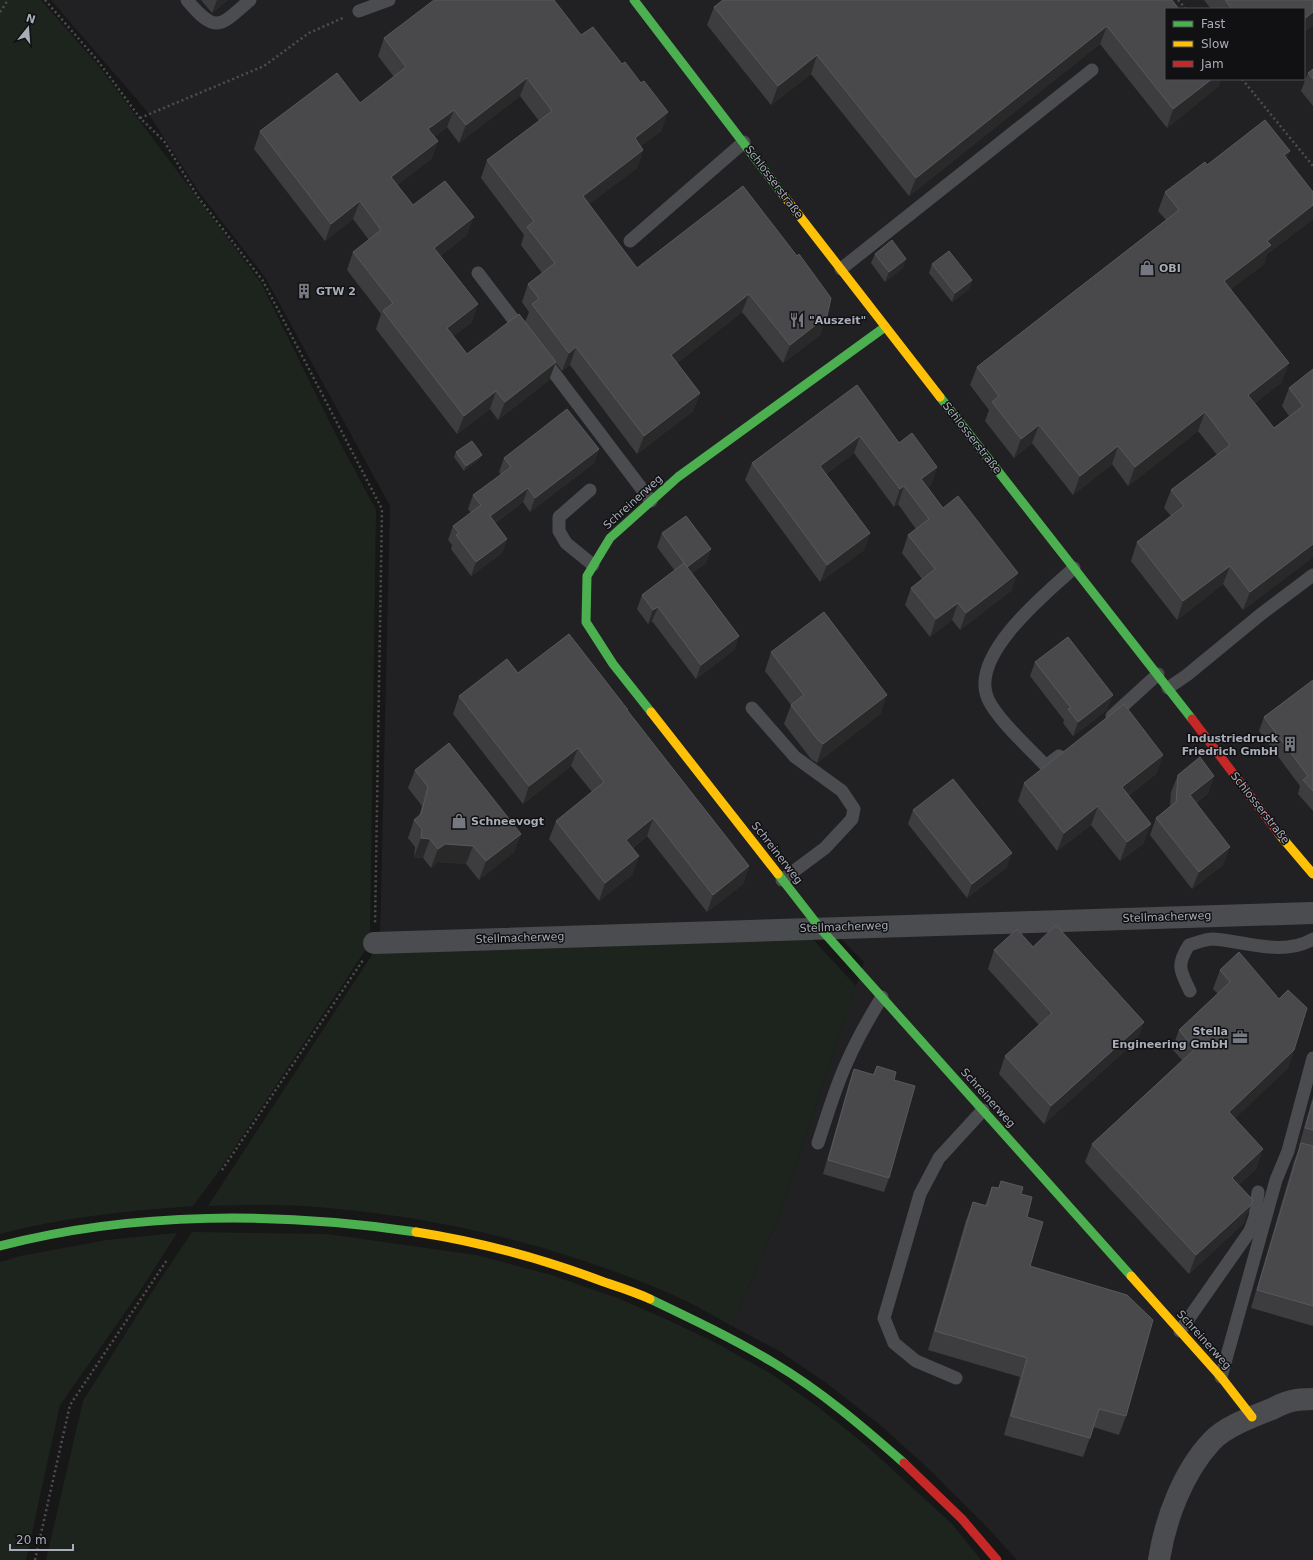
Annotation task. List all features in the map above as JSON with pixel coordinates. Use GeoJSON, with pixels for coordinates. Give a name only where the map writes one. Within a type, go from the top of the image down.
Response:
{"type":"FeatureCollection","features":[{"type":"Feature","properties":{"kind":"street","name":"Schlosserstraße"},"geometry":{"type":"LineString","coordinates":[[634,0],[885,327],[1158,674],[1270,822],[1313,874]]}},
{"type":"Feature","properties":{"kind":"street","name":"Schreinerweg"},"geometry":{"type":"LineString","coordinates":[[885,327],[678,477],[610,538],[587,576],[586,622],[613,664],[820,928],[1221,1377],[1252,1417]]}},
{"type":"Feature","properties":{"kind":"street","name":"Stellmacherweg"},"geometry":{"type":"LineString","coordinates":[[374,943],[1313,913]]}},
{"type":"Feature","properties":{"kind":"street"},"geometry":{"type":"LineString","coordinates":[[0,1246],[72,1232],[135,1223],[194,1219],[253,1218],[322,1220],[402,1229],[479,1244],[549,1262],[623,1288],[673,1309],[721,1332],[776,1364],[826,1398],[898,1459],[963,1520],[998,1560]]}},
{"type":"Feature","properties":{"kind":"street"},"geometry":{"type":"LineString","coordinates":[[1159,1560],[1161,1546],[1180,1490],[1192,1468],[1212,1441],[1231,1427],[1252,1417],[1291,1401],[1313,1399]]}},
{"type":"Feature","properties":{"kind":"lane"},"geometry":{"type":"LineString","coordinates":[[187,0],[209,22],[216,23],[225,21],[250,0]]}},
{"type":"Feature","properties":{"kind":"lane"},"geometry":{"type":"LineString","coordinates":[[360,11],[389,0]]}},
{"type":"Feature","properties":{"kind":"lane"},"geometry":{"type":"LineString","coordinates":[[841,269],[1092,70]]}},
{"type":"Feature","properties":{"kind":"lane"},"geometry":{"type":"LineString","coordinates":[[630,241],[744,142]]}},
{"type":"Feature","properties":{"kind":"lane"},"geometry":{"type":"LineString","coordinates":[[478,273],[651,501]]}},
{"type":"Feature","properties":{"kind":"lane"},"geometry":{"type":"LineString","coordinates":[[590,490],[559,517],[559,531],[566,543],[593,565]]}},
{"type":"Feature","properties":{"kind":"lane"},"geometry":{"type":"LineString","coordinates":[[1071,747],[1046,766],[995,712],[986,693],[986,673],[998,648],[1022,616],[1074,568]]}},
{"type":"Feature","properties":{"kind":"lane"},"geometry":{"type":"LineString","coordinates":[[1168,688],[1187,675],[1260,615],[1313,575]]}},
{"type":"Feature","properties":{"kind":"lane"},"geometry":{"type":"LineString","coordinates":[[1102,724],[1120,710],[1158,674]]}},
{"type":"Feature","properties":{"kind":"lane"},"geometry":{"type":"LineString","coordinates":[[752,708],[795,757],[842,791],[854,809],[852,819],[825,848],[782,880]]}},
{"type":"Feature","properties":{"kind":"lane"},"geometry":{"type":"LineString","coordinates":[[1190,991],[1180,972],[1182,955],[1189,945],[1212,939],[1250,945],[1283,947],[1305,944],[1313,939]]}},
{"type":"Feature","properties":{"kind":"lane"},"geometry":{"type":"LineString","coordinates":[[818,1143],[831,1101],[846,1063],[862,1030],[882,997]]}},
{"type":"Feature","properties":{"kind":"lane"},"geometry":{"type":"LineString","coordinates":[[1221,1377],[1276,1180],[1294,1153],[1313,1058]]}},
{"type":"Feature","properties":{"kind":"lane"},"geometry":{"type":"LineString","coordinates":[[956,1378],[916,1361],[894,1343],[884,1318],[920,1194],[939,1158],[983,1110]]}},
{"type":"Feature","properties":{"kind":"lane"},"geometry":{"type":"LineString","coordinates":[[1180,1331],[1250,1231],[1255,1217],[1258,1192]]}},
{"type":"Feature","properties":{"kind":"path"},"geometry":{"type":"LineString","coordinates":[[0,12],[8,0]]}},
{"type":"Feature","properties":{"kind":"path"},"geometry":{"type":"LineString","coordinates":[[45,0],[98,61],[140,118],[164,141],[198,197],[263,281],[382,509],[374,943],[222,1170]]}},
{"type":"Feature","properties":{"kind":"path"},"geometry":{"type":"LineString","coordinates":[[1178,0],[1185,8]]}},
{"type":"Feature","properties":{"kind":"path"},"geometry":{"type":"LineString","coordinates":[[140,118],[264,66],[309,33],[360,11]]}},
{"type":"Feature","properties":{"kind":"path"},"geometry":{"type":"LineString","coordinates":[[1243,80],[1313,166]]}},
{"type":"Feature","properties":{"kind":"path"},"geometry":{"type":"LineString","coordinates":[[35,1560],[70,1405],[168,1260]]}},
{"type":"Feature","properties":{"kind":"shaded area"},"geometry":{"type":"Polygon","coordinates":[[[0,0],[41,0],[97,64],[261,283],[338,439],[376,510],[370,943],[217,1174],[193,1206],[72,1219],[0,1234],[0,0]]]}},
{"type":"Feature","properties":{"kind":"shaded area"},"geometry":{"type":"Polygon","coordinates":[[[51,0],[1313,0],[1313,1560],[1017,1560],[986,1526],[931,1471],[879,1424],[825,1382],[779,1351],[732,1326],[780,1213],[864,962],[834,932],[380,938],[390,506],[265,277],[199,192],[146,110],[51,0]]]}},
{"type":"Feature","properties":{"kind":"shaded area"},"geometry":{"type":"Polygon","coordinates":[[[809,935],[856,986],[780,1213],[732,1326],[684,1300],[599,1266],[510,1239],[465,1228],[373,1213],[328,1208],[283,1205],[208,1206],[377,947],[809,935]]]}},
{"type":"Feature","properties":{"kind":"shaded area"},"geometry":{"type":"Polygon","coordinates":[[[192,1232],[327,1234],[476,1255],[551,1275],[620,1299],[716,1343],[770,1373],[818,1407],[868,1447],[952,1524],[981,1560],[46,1560],[83,1401],[148,1298],[192,1232]]]}},
{"type":"Feature","properties":{"kind":"shaded area"},"geometry":{"type":"Polygon","coordinates":[[[177,1233],[138,1294],[60,1405],[26,1560],[0,1560],[0,1262],[20,1256],[107,1240],[177,1233]]]}},
{"type":"Feature","properties":{"kind":"building"},"geometry":{"type":"Polygon","coordinates":[[[434,0],[554,0],[581,35],[593,27],[622,64],[625,62],[641,83],[644,81],[668,112],[635,138],[643,150],[583,196],[637,268],[743,186],[797,256],[799,254],[831,298],[827,316],[790,345],[749,294],[671,355],[700,393],[644,436],[576,347],[569,353],[532,304],[539,299],[528,284],[555,263],[527,227],[534,221],[487,160],[552,111],[527,78],[466,125],[454,110],[428,129],[438,141],[391,177],[413,205],[445,181],[474,217],[434,248],[478,304],[447,328],[467,354],[519,314],[556,362],[505,402],[496,391],[464,416],[383,311],[393,303],[353,252],[381,230],[360,201],[331,224],[260,131],[337,73],[360,103],[406,67],[384,38],[434,0]]]}},
{"type":"Feature","properties":{"kind":"building"},"geometry":{"type":"Polygon","coordinates":[[[723,0],[1172,0],[1178,8],[1165,8],[1165,80],[1211,80],[1173,109],[1107,26],[916,178],[817,55],[778,86],[714,7],[723,0]]]}},
{"type":"Feature","properties":{"kind":"building"},"geometry":{"type":"Polygon","coordinates":[[[1225,0],[1313,0],[1313,12],[1305,18],[1305,8],[1231,8],[1225,0]]]}},
{"type":"Feature","properties":{"kind":"building"},"geometry":{"type":"Polygon","coordinates":[[[1313,69],[1313,79],[1308,73],[1313,69]]]}},
{"type":"Feature","properties":{"kind":"building"},"geometry":{"type":"Polygon","coordinates":[[[1265,120],[1290,151],[1284,155],[1313,192],[1313,205],[1267,241],[1271,245],[1224,281],[1289,363],[1248,395],[1274,428],[1303,406],[1289,388],[1313,369],[1313,544],[1250,592],[1230,566],[1183,601],[1137,542],[1184,506],[1171,490],[1230,445],[1205,412],[1135,467],[1118,446],[1080,476],[1039,425],[1021,439],[992,402],[999,396],[977,367],[1179,210],[1165,192],[1205,162],[1207,165],[1265,120]]]}},
{"type":"Feature","properties":{"kind":"building"},"geometry":{"type":"Polygon","coordinates":[[[892,240],[906,259],[889,272],[875,254],[892,240]]]}},
{"type":"Feature","properties":{"kind":"building"},"geometry":{"type":"Polygon","coordinates":[[[949,251],[972,280],[955,293],[932,264],[949,251]]]}},
{"type":"Feature","properties":{"kind":"building"},"geometry":{"type":"Polygon","coordinates":[[[857,385],[899,443],[912,433],[937,467],[921,479],[943,508],[958,496],[1018,573],[966,613],[958,603],[936,619],[911,588],[935,569],[908,535],[929,519],[904,486],[900,489],[860,436],[820,466],[870,533],[827,565],[752,463],[857,385]]]}},
{"type":"Feature","properties":{"kind":"building"},"geometry":{"type":"Polygon","coordinates":[[[567,409],[599,449],[535,498],[528,488],[490,516],[507,539],[476,562],[456,535],[459,533],[453,526],[481,505],[473,495],[511,467],[504,458],[567,409]]]}},
{"type":"Feature","properties":{"kind":"building"},"geometry":{"type":"Polygon","coordinates":[[[472,441],[482,455],[466,466],[456,452],[472,441]]]}},
{"type":"Feature","properties":{"kind":"building"},"geometry":{"type":"Polygon","coordinates":[[[686,516],[711,549],[687,567],[662,533],[686,516]]]}},
{"type":"Feature","properties":{"kind":"building"},"geometry":{"type":"Polygon","coordinates":[[[684,563],[739,636],[701,665],[658,607],[653,610],[642,595],[684,563]]]}},
{"type":"Feature","properties":{"kind":"building"},"geometry":{"type":"Polygon","coordinates":[[[824,612],[887,695],[823,744],[818,740],[791,705],[804,695],[771,652],[824,612]]]}},
{"type":"Feature","properties":{"kind":"building"},"geometry":{"type":"Polygon","coordinates":[[[569,634],[749,866],[713,895],[653,818],[626,840],[639,856],[605,883],[556,821],[604,782],[578,748],[529,786],[459,696],[507,659],[518,673],[569,634]]]}},
{"type":"Feature","properties":{"kind":"building"},"geometry":{"type":"Polygon","coordinates":[[[1068,637],[1113,695],[1078,722],[1068,709],[1071,708],[1035,662],[1068,637]]]}},
{"type":"Feature","properties":{"kind":"building","name":"Industriedruck Friedrich GmbH"},"geometry":{"type":"Polygon","coordinates":[[[1313,680],[1313,791],[1303,780],[1308,776],[1264,717],[1313,680]]]}},
{"type":"Feature","properties":{"kind":"building"},"geometry":{"type":"Polygon","coordinates":[[[1124,704],[1163,755],[1122,787],[1151,824],[1127,842],[1098,806],[1064,833],[1024,783],[1124,704]]]}},
{"type":"Feature","properties":{"kind":"building","name":"Schneevogt"},"geometry":{"type":"Polygon","coordinates":[[[449,743],[521,834],[486,861],[473,846],[445,844],[438,849],[430,839],[421,838],[422,829],[414,820],[421,814],[428,787],[415,770],[449,743]]]}},
{"type":"Feature","properties":{"kind":"building"},"geometry":{"type":"Polygon","coordinates":[[[1200,757],[1214,776],[1190,795],[1230,847],[1199,872],[1156,818],[1176,802],[1178,775],[1200,757]]]}},
{"type":"Feature","properties":{"kind":"building"},"geometry":{"type":"Polygon","coordinates":[[[953,779],[1012,853],[972,884],[913,810],[953,779]]]}},
{"type":"Feature","properties":{"kind":"building"},"geometry":{"type":"Polygon","coordinates":[[[1056,925],[1144,1022],[1051,1106],[1005,1056],[1052,1013],[994,950],[1017,929],[1033,947],[1056,925]]]}},
{"type":"Feature","properties":{"kind":"building"},"geometry":{"type":"Polygon","coordinates":[[[1239,952],[1279,999],[1288,990],[1307,1008],[1294,1050],[1229,1112],[1263,1149],[1232,1178],[1253,1200],[1251,1205],[1196,1255],[1092,1144],[1195,1049],[1179,1030],[1230,982],[1220,970],[1239,952]]]}},
{"type":"Feature","properties":{"kind":"building"},"geometry":{"type":"Polygon","coordinates":[[[877,1066],[896,1072],[894,1080],[915,1086],[889,1178],[828,1160],[854,1069],[874,1075],[877,1066]]]}},
{"type":"Feature","properties":{"kind":"building"},"geometry":{"type":"Polygon","coordinates":[[[1313,1101],[1313,1130],[1305,1128],[1313,1101]]]}},
{"type":"Feature","properties":{"kind":"building"},"geometry":{"type":"Polygon","coordinates":[[[1301,1143],[1313,1146],[1313,1306],[1257,1290],[1301,1143]]]}},
{"type":"Feature","properties":{"kind":"building"},"geometry":{"type":"Polygon","coordinates":[[[1001,1181],[1023,1187],[1021,1194],[1032,1197],[1027,1217],[1043,1222],[1030,1266],[1127,1295],[1153,1320],[1126,1416],[1099,1409],[1090,1438],[1011,1416],[1027,1358],[935,1331],[973,1202],[987,1206],[992,1187],[999,1188],[1001,1181]]]}},
{"type":"Feature","properties":{"kind":"traffic: fast"},"geometry":{"type":"LineString","coordinates":[[634,0],[784,196]]}},
{"type":"Feature","properties":{"kind":"traffic: fast"},"geometry":{"type":"LineString","coordinates":[[651,712],[613,664],[586,622],[587,576],[610,538],[678,477],[885,327]]}},
{"type":"Feature","properties":{"kind":"traffic: fast"},"geometry":{"type":"LineString","coordinates":[[940,397],[1192,719]]}},
{"type":"Feature","properties":{"kind":"traffic: fast"},"geometry":{"type":"LineString","coordinates":[[778,874],[820,928],[1131,1276]]}},
{"type":"Feature","properties":{"kind":"traffic: fast"},"geometry":{"type":"LineString","coordinates":[[0,1246],[102,1226],[207,1218],[260,1218],[312,1221],[365,1225],[416,1232]]}},
{"type":"Feature","properties":{"kind":"traffic: fast"},"geometry":{"type":"LineString","coordinates":[[650,1299],[728,1337],[791,1374],[841,1410],[904,1463]]}},
{"type":"Feature","properties":{"kind":"traffic: slow"},"geometry":{"type":"LineString","coordinates":[[784,196],[940,397]]}},
{"type":"Feature","properties":{"kind":"traffic: slow"},"geometry":{"type":"LineString","coordinates":[[651,712],[778,874]]}},
{"type":"Feature","properties":{"kind":"traffic: slow"},"geometry":{"type":"LineString","coordinates":[[1279,834],[1313,874]]}},
{"type":"Feature","properties":{"kind":"traffic: slow"},"geometry":{"type":"LineString","coordinates":[[416,1232],[512,1252],[558,1266],[650,1299]]}},
{"type":"Feature","properties":{"kind":"traffic: slow"},"geometry":{"type":"LineString","coordinates":[[1131,1276],[1221,1377],[1252,1417]]}},
{"type":"Feature","properties":{"kind":"traffic: jam"},"geometry":{"type":"LineString","coordinates":[[1192,719],[1279,834]]}},
{"type":"Feature","properties":{"kind":"traffic: jam"},"geometry":{"type":"LineString","coordinates":[[904,1463],[962,1519],[997,1560]]}},
{"type":"Feature","properties":{"kind":"place","name":"OBI"},"geometry":{"type":"Point","coordinates":[1147,268]}},
{"type":"Feature","properties":{"kind":"place","name":"GTW 2"},"geometry":{"type":"Point","coordinates":[304,291]}},
{"type":"Feature","properties":{"kind":"place","name":"\"Auszeit\""},"geometry":{"type":"Point","coordinates":[797,320]}},
{"type":"Feature","properties":{"kind":"place","name":"Industriedruck Friedrich GmbH"},"geometry":{"type":"Point","coordinates":[1290,744]}},
{"type":"Feature","properties":{"kind":"place","name":"Schneevogt"},"geometry":{"type":"Point","coordinates":[459,821]}},
{"type":"Feature","properties":{"kind":"place","name":"Stella Engineering GmbH"},"geometry":{"type":"Point","coordinates":[1240,1037]}}]}
